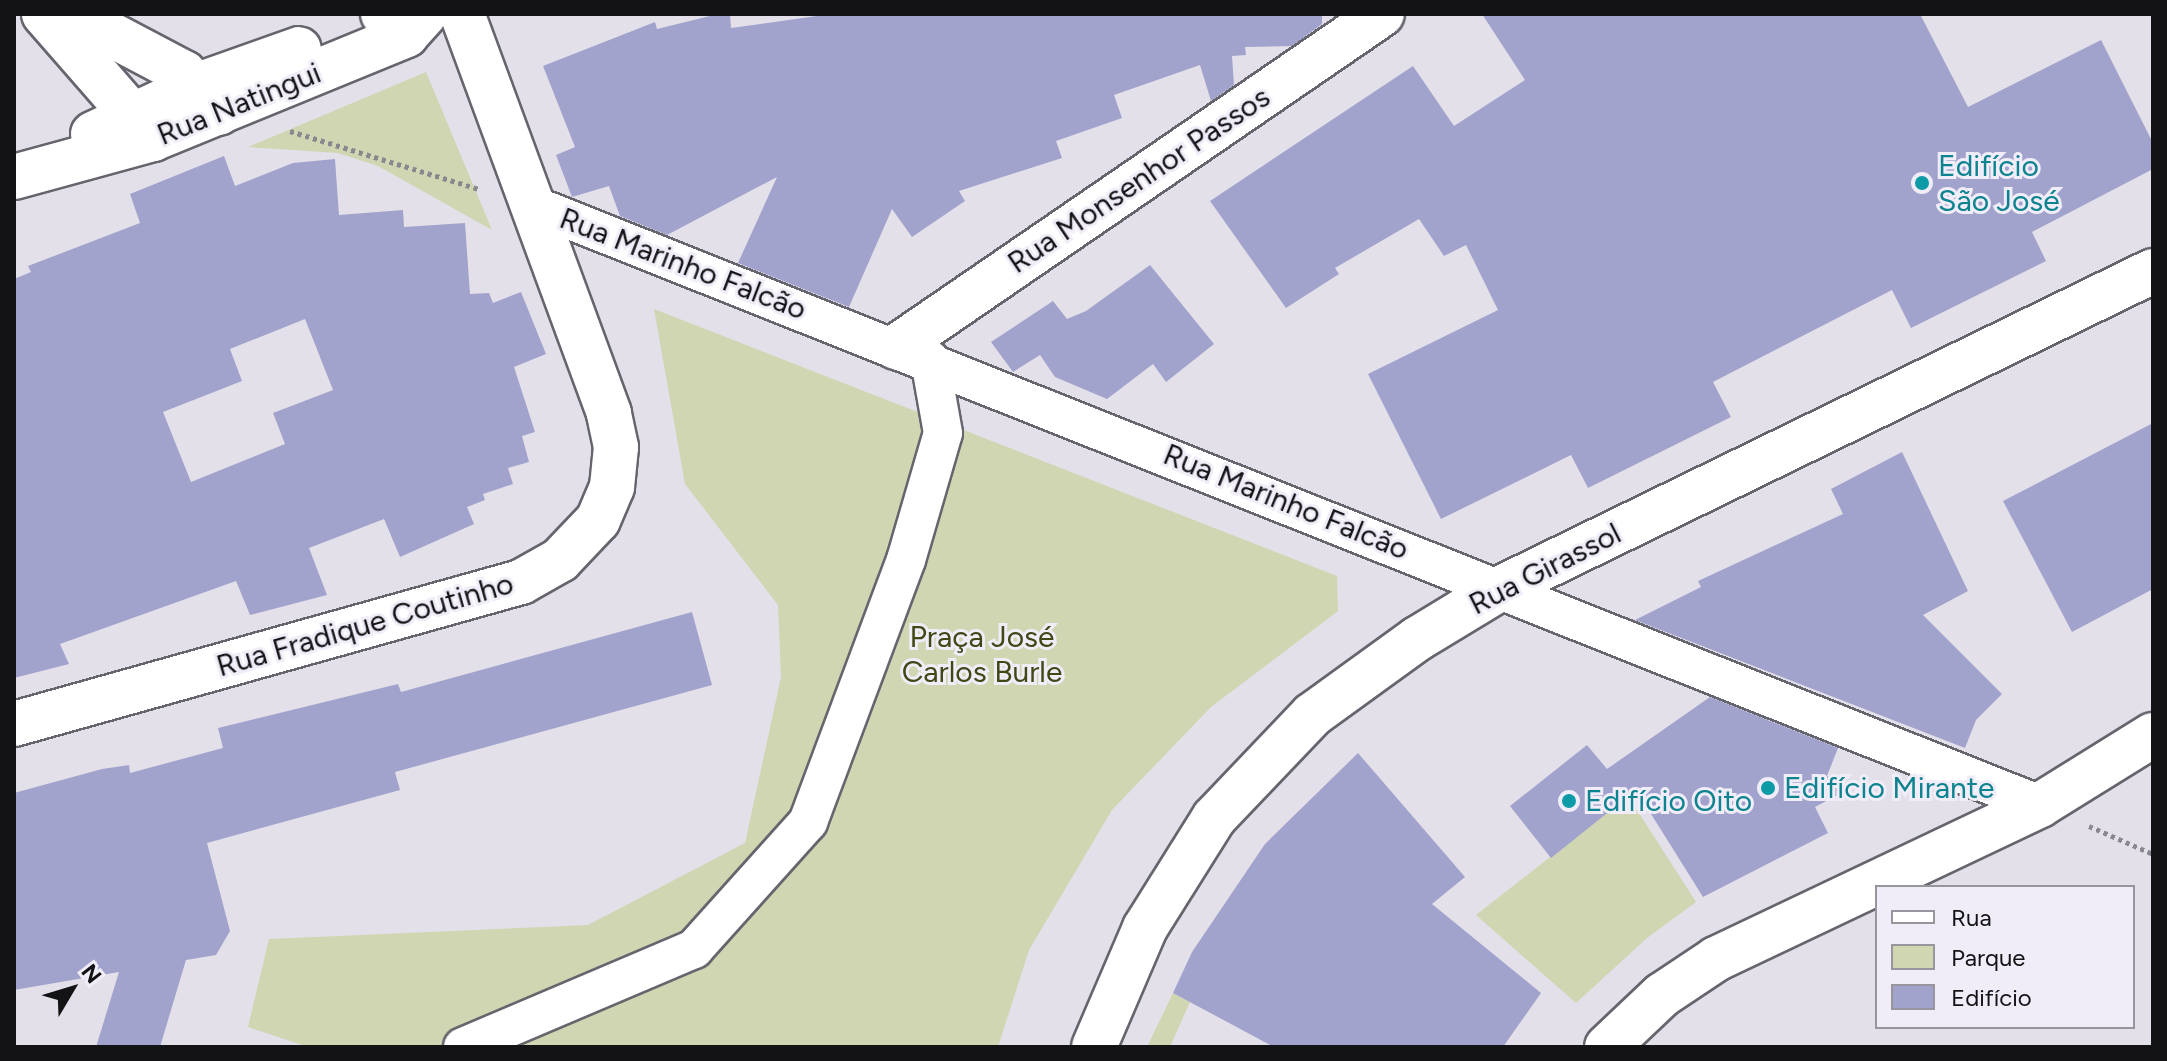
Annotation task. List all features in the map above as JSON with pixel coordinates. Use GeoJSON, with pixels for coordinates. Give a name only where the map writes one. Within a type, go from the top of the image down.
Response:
{"type":"FeatureCollection","features":[{"type":"Feature","properties":{"kind":"street"},"geometry":{"type":"LineString","coordinates":[[44,14],[143,127]]}},
{"type":"Feature","properties":{"kind":"street"},"geometry":{"type":"LineString","coordinates":[[72,14],[213,103]]}},
{"type":"Feature","properties":{"kind":"street","name":"Rua Fradique Coutinho"},"geometry":{"type":"LineString","coordinates":[[14,724],[521,582],[560,560],[598,520],[612,487],[616,447],[593,361],[530,204],[462,14]]}},
{"type":"Feature","properties":{"kind":"street","name":"Rua Monsenhor Passos"},"geometry":{"type":"LineString","coordinates":[[913,354],[1382,14]]}},
{"type":"Feature","properties":{"kind":"street","name":"Rua Natingui"},"geometry":{"type":"LineString","coordinates":[[27,172],[213,103],[402,19]]}},
{"type":"Feature","properties":{"kind":"street","name":"Rua Marinho Falcão"},"geometry":{"type":"LineString","coordinates":[[530,204],[1501,588],[1762,698],[2040,805]]}},
{"type":"Feature","properties":{"kind":"street","name":"Rua Girassol"},"geometry":{"type":"LineString","coordinates":[[1094,1047],[1145,928],[1214,818],[1312,715],[1417,639],[1501,588],[2153,271]]}},
{"type":"Feature","properties":{"kind":"street"},"geometry":{"type":"LineString","coordinates":[[463,1047],[694,949],[808,822],[906,560],[943,433],[913,354]]}},
{"type":"Feature","properties":{"kind":"street"},"geometry":{"type":"LineString","coordinates":[[1607,1047],[1662,995],[1716,959],[2040,805],[2153,735]]}},
{"type":"Feature","properties":{"kind":"path"},"geometry":{"type":"LineString","coordinates":[[213,103],[530,204]]}},
{"type":"Feature","properties":{"kind":"path"},"geometry":{"type":"LineString","coordinates":[[2040,805],[2153,854]]}},
{"type":"Feature","properties":{"kind":"green space"},"geometry":{"type":"Polygon","coordinates":[[[426,72],[492,230],[378,166],[338,153],[248,147],[426,72]]]}},
{"type":"Feature","properties":{"kind":"green space","name":"Praça José Carlos Burle"},"geometry":{"type":"Polygon","coordinates":[[[654,309],[1337,576],[1338,611],[1211,707],[1112,810],[1029,950],[998,1047],[308,1047],[248,1027],[269,939],[588,925],[745,843],[781,677],[778,605],[685,484],[654,309]]]}},
{"type":"Feature","properties":{"kind":"green space"},"geometry":{"type":"Polygon","coordinates":[[[1628,796],[1696,902],[1647,938],[1576,1003],[1476,915],[1628,796]]]}},
{"type":"Feature","properties":{"kind":"green space"},"geometry":{"type":"Polygon","coordinates":[[[1173,993],[1190,1002],[1170,1047],[1147,1047],[1173,993]]]}},
{"type":"Feature","properties":{"kind":"building"},"geometry":{"type":"Polygon","coordinates":[[[718,14],[730,14],[731,28],[831,14],[1322,14],[1322,24],[1292,46],[1245,47],[1246,55],[1232,56],[1234,85],[1211,101],[1200,65],[1114,95],[1122,118],[1056,141],[1062,158],[959,191],[965,201],[912,237],[892,209],[849,307],[738,263],[777,177],[667,235],[620,216],[609,186],[572,197],[556,155],[575,147],[543,66],[655,22],[657,29],[718,14]]]}},
{"type":"Feature","properties":{"kind":"building"},"geometry":{"type":"Polygon","coordinates":[[[1482,14],[1920,14],[1968,107],[2101,40],[2153,143],[2153,169],[2032,232],[2046,261],[1911,328],[1892,290],[1713,382],[1731,417],[1588,488],[1571,455],[1441,519],[1368,374],[1498,310],[1466,245],[1444,256],[1419,219],[1335,268],[1339,274],[1286,308],[1210,201],[1413,66],[1454,126],[1525,80],[1482,14]]]}},
{"type":"Feature","properties":{"kind":"building"},"geometry":{"type":"Polygon","coordinates":[[[224,156],[235,186],[293,163],[335,159],[339,215],[403,210],[404,227],[465,223],[470,294],[489,293],[493,303],[521,292],[546,354],[514,367],[535,432],[522,436],[529,462],[508,468],[513,484],[483,494],[485,500],[467,507],[474,524],[400,557],[384,519],[309,548],[327,595],[250,615],[236,581],[60,644],[69,664],[14,678],[14,279],[31,272],[28,266],[140,223],[130,194],[224,156]],[[305,319],[230,349],[242,381],[163,412],[191,482],[285,444],[273,413],[333,390],[305,319]]]}},
{"type":"Feature","properties":{"kind":"building"},"geometry":{"type":"Polygon","coordinates":[[[1150,265],[1214,344],[1166,382],[1153,364],[1107,399],[1055,377],[1040,355],[1013,372],[991,342],[1053,301],[1067,319],[1086,311],[1150,265]]]}},
{"type":"Feature","properties":{"kind":"building"},"geometry":{"type":"Polygon","coordinates":[[[2153,423],[2153,589],[2072,632],[2003,501],[2153,423]]]}},
{"type":"Feature","properties":{"kind":"building"},"geometry":{"type":"Polygon","coordinates":[[[1902,452],[1968,591],[1923,615],[2002,694],[1976,720],[1965,748],[1635,620],[1701,587],[1698,581],[1843,514],[1831,489],[1902,452]]]}},
{"type":"Feature","properties":{"kind":"building"},"geometry":{"type":"Polygon","coordinates":[[[692,612],[712,685],[395,772],[400,790],[207,843],[230,931],[216,955],[186,960],[160,1047],[96,1047],[119,972],[14,990],[14,793],[102,769],[129,765],[130,773],[223,748],[218,728],[398,684],[401,692],[692,612]]]}},
{"type":"Feature","properties":{"kind":"building"},"geometry":{"type":"Polygon","coordinates":[[[1710,697],[1838,748],[1827,776],[1853,787],[1815,807],[1828,833],[1703,897],[1636,790],[1551,858],[1510,806],[1587,745],[1607,769],[1710,697]]]}},
{"type":"Feature","properties":{"kind":"building"},"geometry":{"type":"Polygon","coordinates":[[[1358,753],[1465,877],[1432,904],[1541,993],[1503,1047],[1274,1047],[1173,993],[1192,952],[1265,844],[1358,753]]]}},
{"type":"Feature","properties":{"kind":"place","name":"Edifício São José"},"geometry":{"type":"Point","coordinates":[1922,183]}},
{"type":"Feature","properties":{"kind":"place","name":"Edifício Mirante"},"geometry":{"type":"Point","coordinates":[1768,788]}},
{"type":"Feature","properties":{"kind":"place","name":"Edifício Oito"},"geometry":{"type":"Point","coordinates":[1569,801]}}]}
